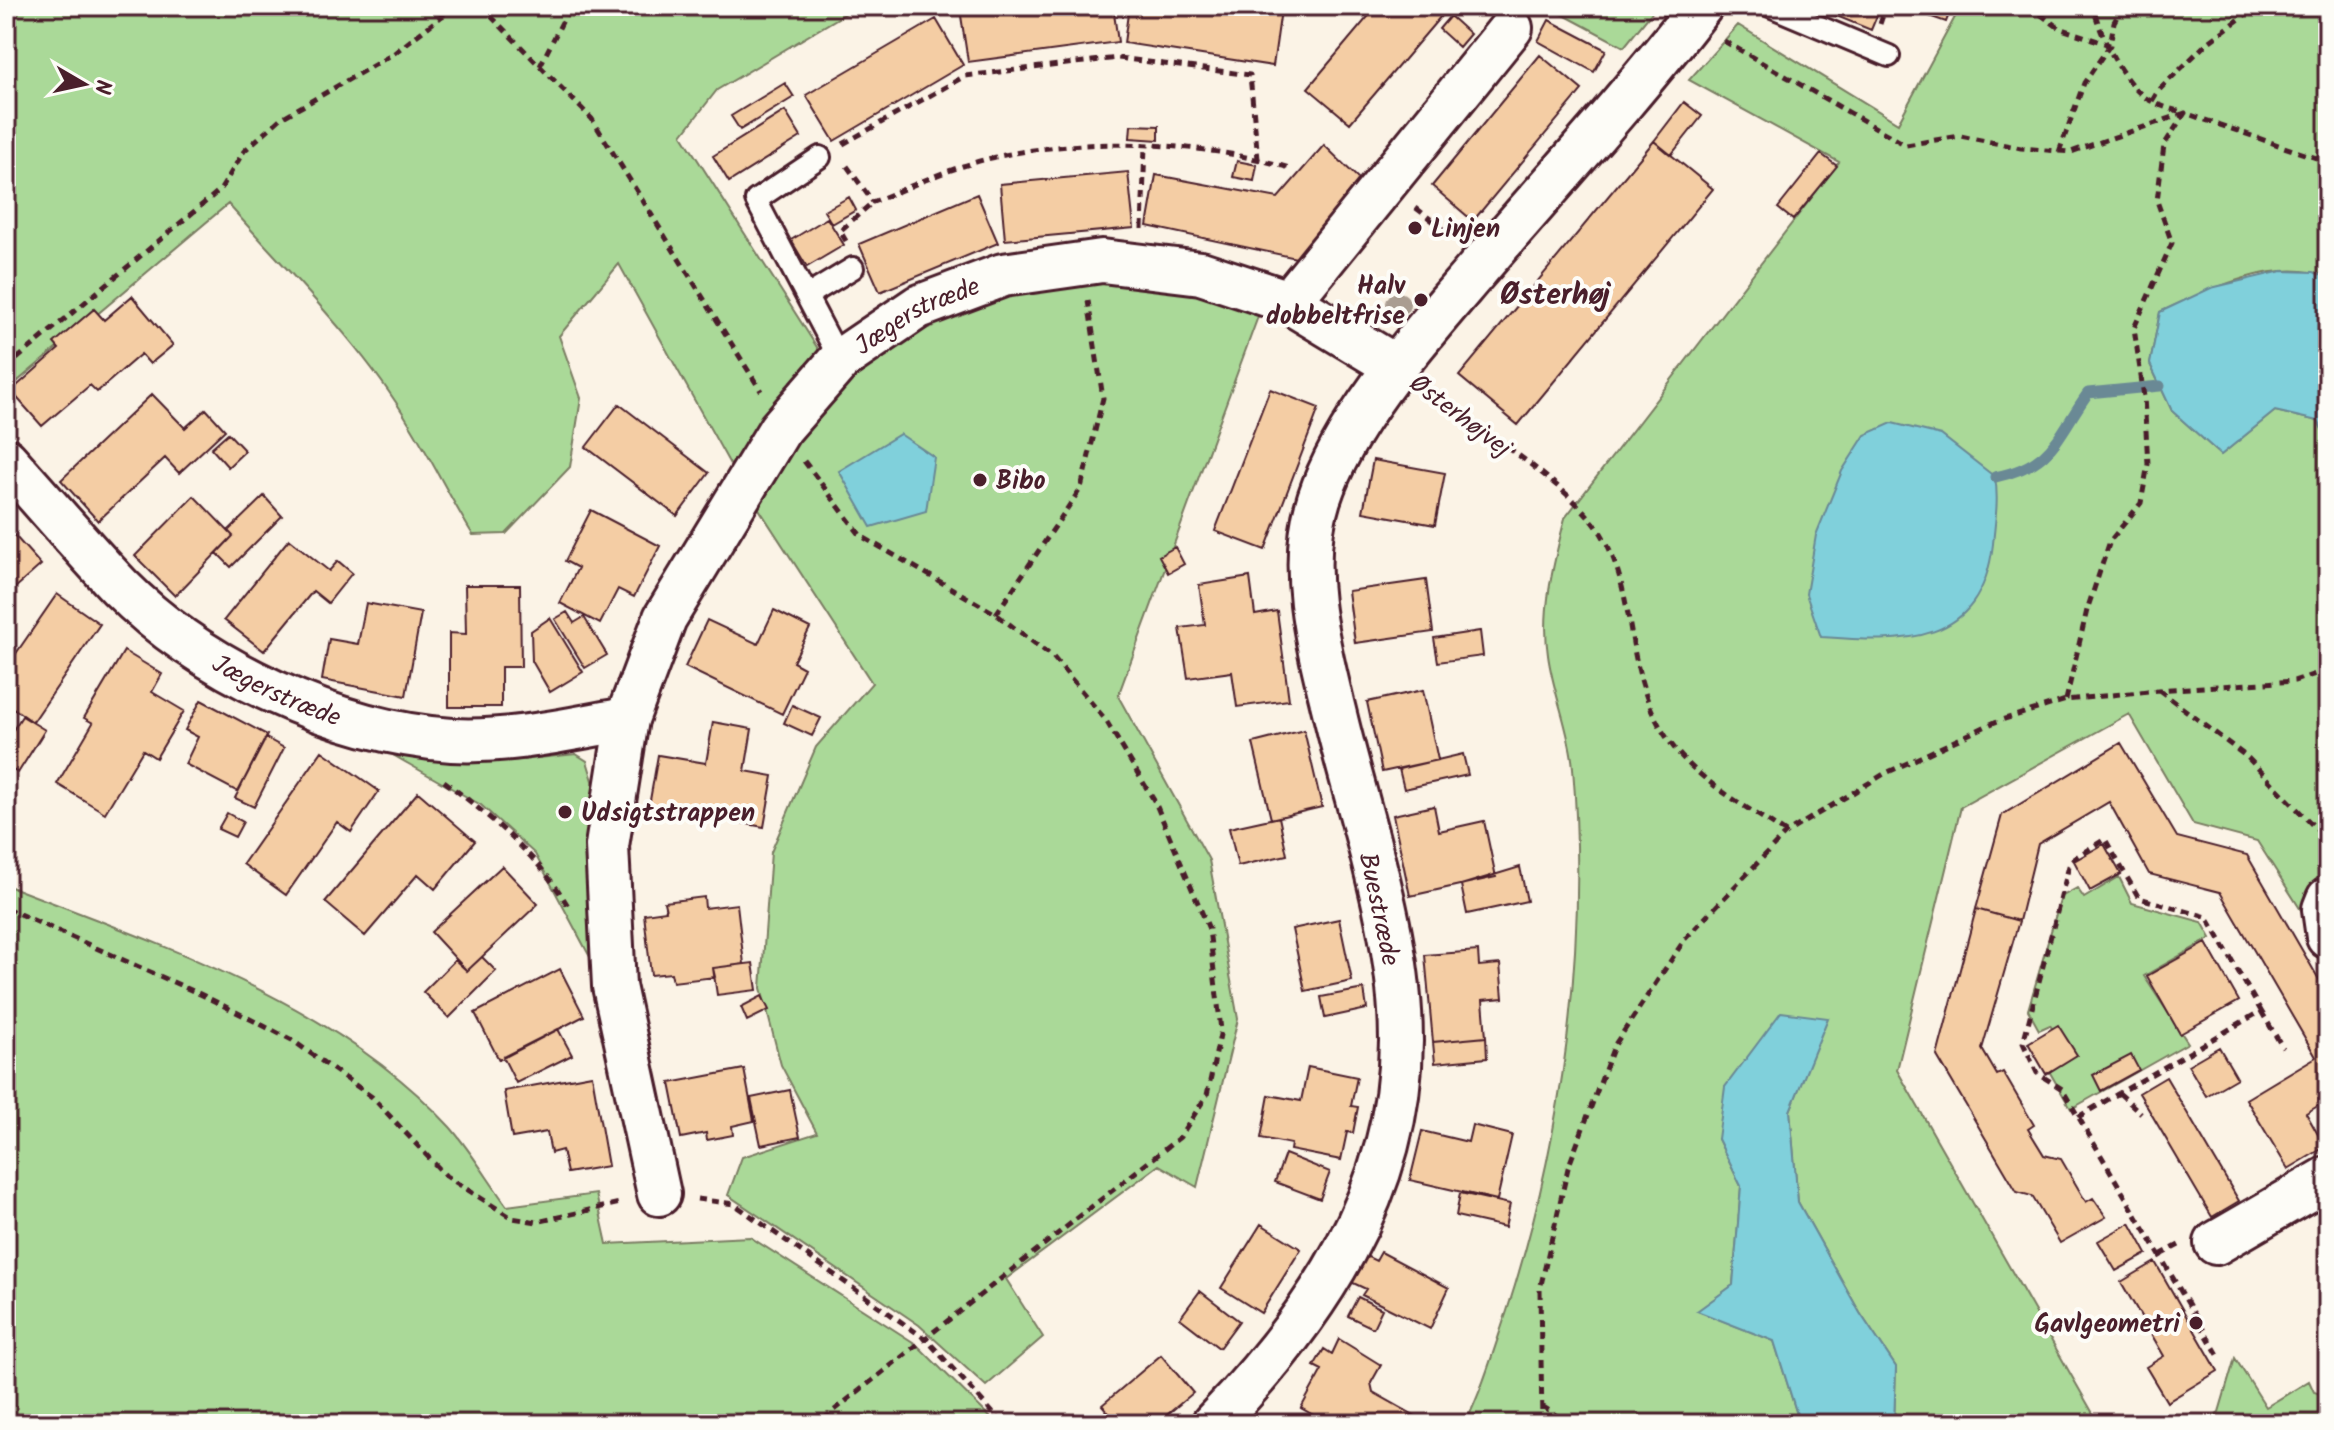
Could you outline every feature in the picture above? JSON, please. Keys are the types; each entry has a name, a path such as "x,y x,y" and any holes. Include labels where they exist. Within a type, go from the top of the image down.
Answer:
{"street":[{"name":"Østerhøjvej","path":"1395,366 1694,14"},
{"path":"1289,302 1511,28"},
{"name":"Jægerstræde","path":"659,1194 614,986 607,846 627,719 665,618 780,429 840,360 918,307 1003,275 1102,261 1201,273 1289,302 1395,366"},
{"name":"Buestræde","path":"1213,1424 1280,1351 1335,1271 1366,1210 1389,1143 1401,1042 1394,969 1314,623 1311,549 1319,499 1343,449 1395,366"},
{"name":"Jægerstræde","path":"6,460 122,589 210,660 293,700 373,726 451,740 520,738 627,719"},
{"path":"2328,899 2324,909 2328,937"},
{"path":"2216,1243 2328,1178"}],"lane":[{"path":"1770,6 1889,56"},
{"path":"827,153 756,200 840,360"},
{"path":"807,296 853,268"}],"path":[{"path":"6,368 221,189 244,151 280,119 393,54 455,6"},
{"path":"481,6 592,119 748,365 780,429 861,536 996,614 1053,657 1105,719 1155,802 1209,929 1221,1030 1207,1095 1180,1137 817,1424"},
{"path":"540,66 570,6"},
{"path":"2029,6 2059,28 2110,45"},
{"path":"2093,6 2124,75 2152,101 2328,162"},
{"path":"2059,152 2084,83 2110,45 2114,22 2123,6"},
{"path":"2152,101 2158,91 2206,44 2257,6"},
{"path":"1694,14 1906,145 1960,136 2071,152 2185,113"},
{"path":"1258,159 1250,75 1118,58 965,76 827,153 873,202 965,165 1036,151 1116,143 1258,159 1293,169"},
{"path":"2066,700 2087,610 2110,541 2141,503 2148,464 2144,397 2134,328 2172,243 2157,201 2164,145 2185,113"},
{"path":"1141,266 1145,146"},
{"path":"1385,183 1485,261"},
{"path":"996,614 1081,488 1103,398 1082,264"},
{"name":"Østerhøjvej","path":"1395,366 1562,490 1600,532 1622,584 1641,686 1662,735 1701,778 1786,833"},
{"path":"1542,1424 1540,1289 1568,1168 1614,1046 1685,939 1786,833 1884,774 1995,722 2066,700 2294,681 2328,670"},
{"path":"2158,690 2248,758 2328,841"},
{"path":"432,772 479,808 556,885 571,910"},
{"path":"2220,1358 2062,1089 2037,1073 2023,1043 2073,859 2105,839 2139,898 2207,917 2283,1048"},
{"path":"6,908 200,994 292,1040 372,1097 446,1176 512,1218 537,1222 659,1194 734,1204 927,1340 1003,1424"},
{"path":"2078,1117 2261,1011"},
{"path":"2119,1093 2141,1113"},
{"path":"1541,1405 1569,1424"}],"green space":[{"path":"6,6 858,6 717,90 682,135 820,352 732,468 619,264 559,336 581,398 570,467 506,534 473,535 409,423 369,365 228,204 6,391"},
{"path":"1547,6 1657,6 1624,47"},
{"path":"1961,6 2328,6 2328,278 2309,272 2266,273 2220,286 2160,312 2150,364 2172,411 2221,455 2275,411 2318,421 2328,441 2328,888 2313,929 2257,841 2193,824 2129,714 1961,807 1897,1070 2099,1424 1894,1424 1896,1367 1860,1313 1798,1202 1790,1111 1827,1018 1718,1139 1741,1186 1733,1285 1698,1311 1774,1341 1800,1424 1465,1424 1488,1368 1527,1245 1543,1179 1567,1043 1577,905 1577,836 1571,754 1550,669 1546,638 1550,586 1565,518 1839,162 1689,80 1738,25 1898,123"},
{"path":"1165,277 1263,303 1118,696 1209,860 1238,1019 1197,1187 1159,1165 1006,1279 1043,1337 986,1386 919,1325 728,1195 742,1157 817,1133 781,1065 761,988 771,852 816,747 872,683 750,495 820,399 923,325 1019,288"},
{"path":"391,754 510,761 576,754 587,761 594,784 586,860 590,957 535,854 481,805"},
{"path":"2119,877 2132,903 2202,922 2211,938 2144,976 2188,1043 2071,1109 2049,1071 2069,1057 2050,1025 2039,1030 2028,1010 2061,897 2077,888 2084,898"},
{"path":"6,885 124,930 243,982 300,1011 354,1045 405,1083 450,1127 507,1206 596,1194 607,1244 750,1237 916,1344 997,1424 6,1424"},
{"path":"2235,1358 2266,1407 2309,1381 2314,1392 2328,1396 2328,1424 2201,1424 2219,1412"}],"water":[{"path":"2282,271 2314,272 2328,278 2328,441 2318,421 2275,411 2221,455 2172,411 2150,364 2160,312 2211,288"},
{"path":"1892,423 1941,435 1995,477 1996,519 1986,578 1973,603 1955,620 1934,631 1881,639 1821,637 1806,594 1816,535 1842,471 1865,435"},
{"path":"900,434 934,457 926,511 871,527 839,471"},
{"path":"1781,1012 1828,1018 1790,1111 1798,1202 1860,1313 1896,1367 1894,1424 1800,1424 1774,1341 1697,1311 1733,1285 1741,1186 1718,1139 1725,1087"}],"building":[{"path":"986,6 1113,6 1118,42 968,62 960,9"},
{"path":"1129,6 1251,6 1281,10 1273,66 1124,43"},
{"path":"1377,6 1430,6 1441,16 1350,123 1308,88"},
{"path":"1812,6 1881,6 1871,30"},
{"path":"1913,6 1952,6 1946,22 1912,10"},
{"path":"1450,16 1470,34 1459,47 1439,29"},
{"path":"936,19 963,65 834,141 806,95"},
{"path":"1549,20 1606,50 1594,72 1538,41"},
{"path":"1540,55 1582,90 1473,221 1432,186"},
{"path":"785,83 794,97 740,130 731,116"},
{"path":"1684,102 1702,116 1671,155 1654,141"},
{"path":"785,111 801,137 729,182 713,156"},
{"path":"1131,125 1159,126 1159,140 1130,138"},
{"path":"1654,141 1713,189 1518,425 1459,376"},
{"path":"1324,145 1363,183 1301,259 1147,226 1156,175 1278,198"},
{"path":"1821,154 1837,166 1793,220 1778,208"},
{"path":"1237,161 1257,165 1254,181 1233,177"},
{"path":"1128,172 1134,228 1005,240 1000,184"},
{"path":"977,194 998,243 880,292 859,244"},
{"path":"849,197 856,210 832,224 824,211"},
{"path":"827,218 844,245 807,267 791,240"},
{"path":"132,296 173,345 150,364 141,354 97,392 90,385 42,426 11,391 59,349 54,343 94,309 104,320"},
{"path":"1270,389 1319,408 1265,550 1215,531"},
{"path":"152,394 185,428 206,409 225,430 179,473 165,458 98,521 61,480"},
{"path":"619,404 709,473 677,516 586,447"},
{"path":"228,433 245,451 228,467 211,448"},
{"path":"1373,460 1445,473 1435,525 1363,512"},
{"path":"194,496 233,536 175,596 135,556"},
{"path":"264,496 282,516 231,567 217,553 233,536 228,531"},
{"path":"591,510 660,546 634,597 618,589 600,624 560,603 578,568 565,561"},
{"path":"6,528 41,565 6,596"},
{"path":"289,539 329,571 338,561 352,573 328,603 313,591 264,651 224,620"},
{"path":"1175,547 1184,564 1168,573 1159,556"},
{"path":"1250,577 1255,615 1277,611 1289,700 1237,707 1232,672 1188,678 1180,628 1205,625 1199,585"},
{"path":"1426,580 1433,632 1355,643 1348,591"},
{"path":"465,585 520,585 521,667 501,667 501,707 449,707 449,633 466,634"},
{"path":"57,594 100,624 33,722 6,703 6,668"},
{"path":"366,603 421,613 406,696 322,680 329,639 358,644"},
{"path":"774,610 810,628 793,662 804,668 782,714 685,667 707,620 758,644"},
{"path":"567,612 574,623 584,617 607,655 585,668 555,619"},
{"path":"550,618 583,672 550,692 532,661 531,631"},
{"path":"1480,631 1483,656 1438,662 1434,638"},
{"path":"124,651 162,674 152,692 184,711 156,758 143,750 105,813 57,784 93,723 84,718"},
{"path":"1423,690 1438,760 1382,772 1367,702"},
{"path":"201,700 267,735 238,792 185,764 198,737 185,730"},
{"path":"792,705 821,718 812,736 784,723"},
{"path":"22,716 45,730 18,773 6,766 6,741"},
{"path":"713,722 752,729 745,771 773,776 764,827 649,806 658,755 706,763"},
{"path":"1304,730 1322,807 1271,819 1253,743"},
{"path":"266,738 284,748 254,807 235,798"},
{"path":"2121,743 2177,837 2247,855 2328,995 2328,1100 2306,1113 2325,1147 2288,1169 2246,1099 2316,1057 2220,892 2149,874 2109,802 2038,844 2019,921 1976,909 2002,815"},
{"path":"322,751 379,791 351,832 337,822 286,895 243,864"},
{"path":"1463,754 1468,775 1404,789 1399,769"},
{"path":"418,792 475,841 435,889 418,874 365,936 325,902"},
{"path":"1434,806 1439,831 1484,821 1496,877 1410,896 1393,815"},
{"path":"227,813 243,822 235,837 218,829"},
{"path":"1279,817 1287,855 1238,866 1229,828"},
{"path":"2104,844 2121,874 2090,891 2074,861"},
{"path":"502,866 538,904 467,971 431,932"},
{"path":"1520,867 1527,901 1467,914 1461,885"},
{"path":"704,897 705,908 737,904 744,964 713,968 715,977 673,982 671,973 651,975 644,914 666,911 664,902"},
{"path":"1976,909 2019,921 1982,1049 1997,1075 2003,1072 2034,1125 2028,1129 2044,1155 2061,1159 2086,1202 2093,1198 2106,1217 2060,1243 2032,1196 2017,1192 1937,1056"},
{"path":"1339,919 1352,981 1305,991 1292,929"},
{"path":"2206,943 2239,1001 2180,1034 2147,976"},
{"path":"1478,951 1479,966 1500,964 1503,998 1483,1000 1486,1037 1433,1042 1425,955"},
{"path":"482,957 496,971 449,1018 423,992 455,960 467,971"},
{"path":"753,963 757,990 717,995 713,968"},
{"path":"560,969 584,1016 499,1060 475,1013"},
{"path":"1364,989 1367,1009 1325,1018 1321,997"},
{"path":"762,996 769,1010 747,1021 741,1007"},
{"path":"2058,1025 2077,1055 2046,1074 2028,1043"},
{"path":"558,1029 572,1055 516,1083 503,1057"},
{"path":"1486,1037 1487,1058 1435,1063 1433,1042"},
{"path":"2219,1047 2237,1078 2206,1096 2188,1065"},
{"path":"2131,1055 2139,1070 2101,1091 2093,1075"},
{"path":"1308,1067 1357,1077 1351,1106 1358,1107 1353,1133 1347,1132 1341,1160 1290,1150 1291,1144 1261,1138 1269,1095 1301,1101"},
{"path":"744,1069 754,1121 732,1126 733,1135 707,1140 706,1133 681,1138 670,1083"},
{"path":"592,1075 608,1166 567,1173 562,1150 551,1153 547,1132 512,1138 504,1091"},
{"path":"2166,1077 2239,1201 2212,1217 2139,1093"},
{"path":"790,1090 800,1137 761,1145 751,1098"},
{"path":"1472,1125 1512,1135 1497,1200 1410,1180 1422,1131 1468,1142"},
{"path":"1285,1154 1330,1172 1320,1199 1275,1182"},
{"path":"1460,1193 1510,1204 1505,1227 1456,1216"},
{"path":"2130,1223 2147,1254 2116,1271 2098,1241"},
{"path":"1261,1224 1301,1249 1261,1313 1221,1288"},
{"path":"1381,1252 1449,1288 1430,1329 1362,1295 1366,1289 1351,1282 1364,1255 1376,1261"},
{"path":"2155,1262 2218,1371 2167,1402 2146,1367 2164,1356 2121,1282"},
{"path":"1200,1291 1239,1321 1219,1348 1180,1318"},
{"path":"1358,1297 1382,1309 1373,1328 1348,1316"},
{"path":"1339,1339 1381,1365 1371,1383 1373,1392 1419,1418 1416,1424 1329,1424 1301,1408 1322,1370 1314,1366 1324,1349 1332,1354"},
{"path":"1161,1355 1193,1393 1156,1424 1118,1424 1102,1405"}],"waterway":[{"path":"1995,477 2030,465 2052,447 2088,393 2160,386"}],"place":[{"name":"Linjen","path":"1415,228"},
{"name":"Halv dobbeltfrise","path":"1421,300"},
{"name":"Bibo","path":"980,480"},
{"name":"Udsigtstrappen","path":"565,812"},
{"name":"Gavlgeometri","path":"2196,1323"}],"district":[{"name":"Østerhøj","path":"1555,294"}]}
